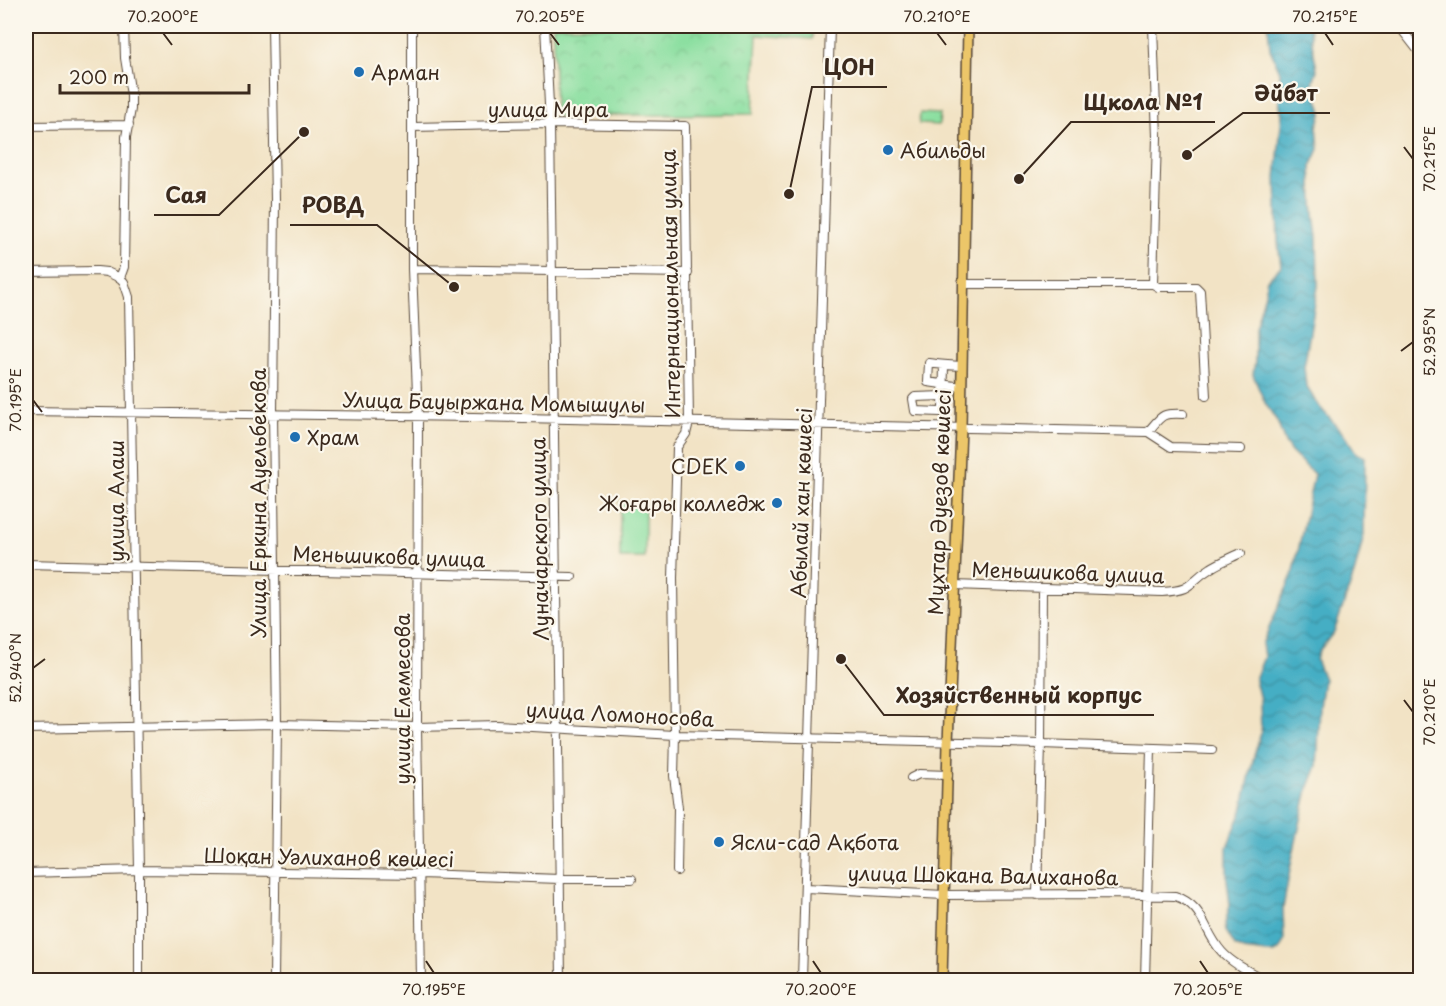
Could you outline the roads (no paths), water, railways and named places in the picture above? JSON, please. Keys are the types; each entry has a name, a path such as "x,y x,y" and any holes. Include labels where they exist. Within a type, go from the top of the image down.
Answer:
{"main road":[{"name":"Мұхтар Әуезов көшесі","path":"942,981 948,743 961,429 968,26"}],"street":[{"name":"улица Алаш","path":"124,26 124,58 131,94 126,137 124,267 120,278 129,297 139,981"},
{"name":"Улица Еркина Ауельбекова","path":"272,26 277,724 274,981"},
{"name":"улица Елемесова","path":"412,26 412,269 418,417 417,727 422,981"},
{"name":"Луначарского улица","path":"545,26 550,124 561,981"},
{"name":"Абылай хан көшесі","path":"802,981 811,737 830,26"},
{"path":"1153,26 1157,137 1153,284"},
{"path":"1399,26 1420,53"},
{"name":"улица Мира","path":"412,127 550,124 685,126"},
{"path":"118,125 126,137"},
{"path":"26,126 129,125"},
{"name":"Интернациональная улица","path":"677,871 678,808 674,776 673,578 677,447 686,434 689,422 685,126"},
{"path":"412,269 688,273"},
{"path":"26,272 97,271 107,272 120,278"},
{"path":"963,284 1153,284 1158,287 1196,287 1200,291 1206,396"},
{"path":"962,366 929,363 928,382 962,387"},
{"path":"943,396 944,365"},
{"name":"Улица Бауыржана Момышулы","path":"26,411 554,419 1148,432"},
{"path":"1183,414 1167,413 1161,416 1148,432 1171,447 1241,449"},
{"name":"Меньшикова улица","path":"954,585 1162,592 1182,590 1194,584 1214,566 1241,553"},
{"name":"Меньшикова улица","path":"26,564 572,577"},
{"path":"1037,895 1042,588"},
{"name":"улица Ломоносова","path":"26,729 277,724 417,727 497,725 675,735 1212,750"},
{"path":"1145,981 1151,748"},
{"path":"911,778 919,774 948,775"},
{"name":"Шоқан Уәлиханов көшесі","path":"26,873 139,870 632,879"},
{"name":"улица Шокана Валиханова","path":"806,888 944,895 1149,894 1175,896 1192,904 1200,913 1214,941 1230,959 1265,981"}],"water":[{"path":"1268,26 1309,26 1317,70 1313,82 1322,112 1317,126 1319,149 1311,167 1317,237 1318,286 1304,367 1306,386 1356,453 1365,457 1364,535 1355,571 1334,632 1319,651 1316,660 1324,679 1317,766 1308,789 1292,859 1283,908 1284,941 1275,953 1243,950 1235,946 1226,931 1225,923 1230,905 1227,847 1242,811 1261,733 1260,700 1255,679 1264,657 1262,644 1294,571 1314,474 1285,443 1277,421 1265,403 1253,375 1255,328 1266,290 1266,281 1281,266 1276,178 1282,114 1279,102 1280,72 1270,49"}],"place":[{"name":"Арман","path":"359,72"},
{"name":"Сая","path":"304,132"},
{"name":"Абильды","path":"888,150"},
{"name":"Әйбәт","path":"1187,155"},
{"name":"Щкола №1","path":"1019,179"},
{"name":"ЦОН","path":"789,194"},
{"name":"РОВД","path":"454,287"},
{"name":"Храм","path":"295,437"},
{"name":"CDEK","path":"740,466"},
{"name":"Жоғары колледж","path":"777,503"},
{"name":"Хозяйственный корпус","path":"841,659"},
{"name":"Ясли-сад Ақбота","path":"719,842"}]}
